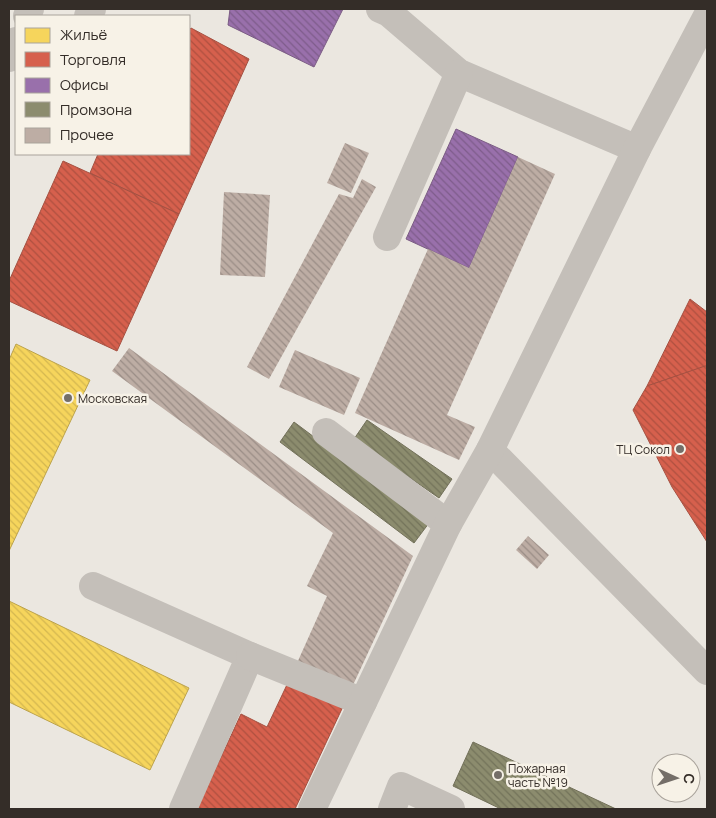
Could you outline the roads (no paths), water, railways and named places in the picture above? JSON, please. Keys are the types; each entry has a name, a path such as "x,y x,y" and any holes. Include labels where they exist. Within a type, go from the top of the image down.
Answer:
{"street":[{"path":"380,9 389,13 459,73 637,149"},
{"path":"312,809 448,524 490,450 637,149 707,16"},
{"path":"9,58 15,43"},
{"path":"387,237 459,73"},
{"path":"326,432 448,524"},
{"path":"490,450 707,671"},
{"path":"93,586 250,656 363,702"},
{"path":"183,809 250,656"},
{"path":"392,809 401,786 451,809"}],"place":[{"name":"Московская","path":"68,398"},
{"name":"ТЦ Сокол","path":"680,449"},
{"name":"Пожарная часть №19","path":"498,775"}]}
